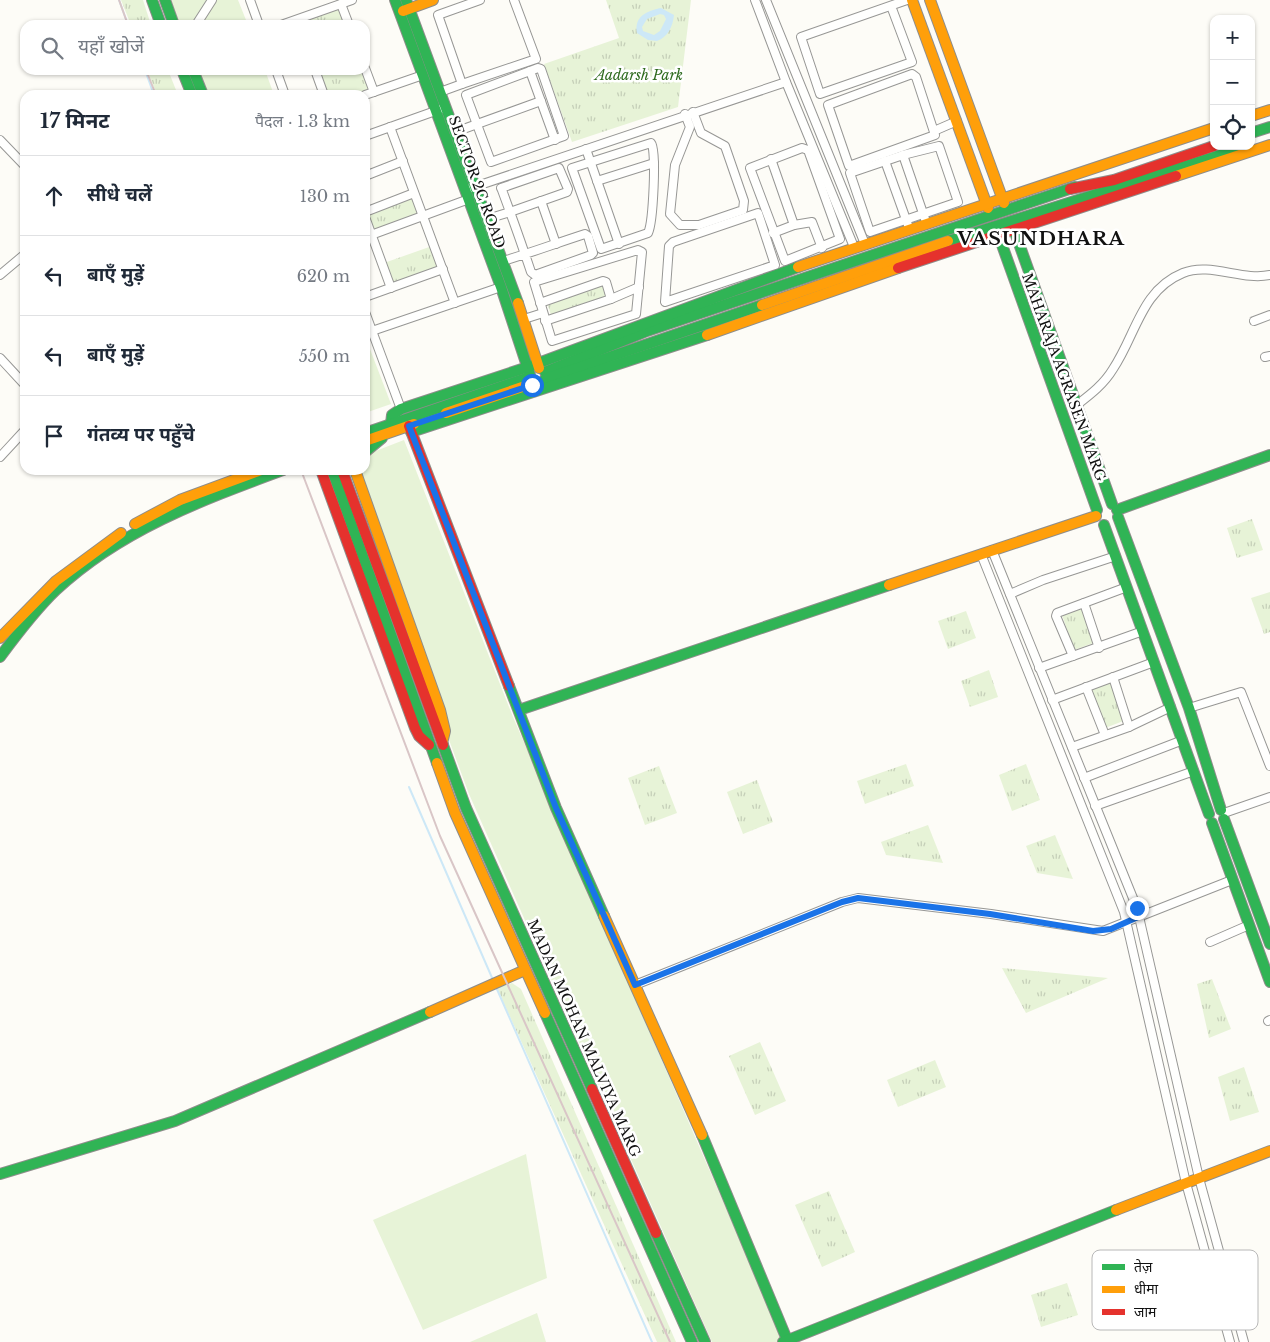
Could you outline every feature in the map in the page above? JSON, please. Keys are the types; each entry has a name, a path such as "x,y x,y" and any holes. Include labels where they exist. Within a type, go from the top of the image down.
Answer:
{"main road":[{"path":"152,0 159,20"},
{"path":"165,0 172,20"},
{"name":"SECTOR 2C ROAD","path":"395,0 405,7 440,92 441,109 524,356 535,374"},
{"path":"405,7 433,0"},
{"name":"MAHARAJA AGRASEN MARG","path":"912,0 995,225 1097,513"},
{"name":"MAHARAJA AGRASEN MARG","path":"930,0 1189,708 1223,814 1270,944"},
{"name":"SECTOR 2C ROAD","path":"405,7 422,75 455,132 469,192 487,220 524,319 535,374"},
{"path":"184,75 190,90"},
{"path":"195,75 201,90"},
{"path":"1255,115 1270,110"},
{"path":"1255,126 1270,121"},
{"path":"1255,133 1270,127"},
{"path":"410,429 535,374 721,288 789,265 865,244 908,224 1003,198 1210,129"},
{"path":"1255,144 1270,139"},
{"path":"1010,220 1070,189 1210,141"},
{"path":"370,432 388,427 535,374 647,331 1010,220 1270,146"},
{"path":"1070,189 1114,180 1210,147"},
{"path":"370,447 388,427 392,415 401,408 517,370 535,374 560,373 1010,220 1233,150"},
{"path":"370,425 410,429 576,378 995,225"},
{"path":"505,384 517,370 524,356"},
{"path":"560,373 576,378"},
{"path":"370,438 388,427"},
{"path":"410,429 556,808 737,1215 785,1341 1010,1253 1060,1231 1270,1151"},
{"path":"1270,455 1116,510 1101,504 1097,513 1100,522 1104,525 1116,556 1270,982"},
{"path":"0,638 51,583 86,555 180,500 248,475"},
{"path":"0,656 29,618 57,589 88,562 136,531 184,508 270,475"},
{"path":"323,475 415,728 419,736 430,746"},
{"name":"MADAN MOHAN MALVIYA MARG","path":"334,475 455,813 692,1342"},
{"name":"MADAN MOHAN MALVIYA MARG","path":"344,475 466,808 704,1342"},
{"path":"357,475 440,710 445,732 442,744"},
{"path":"1104,525 1114,523 1116,510"},
{"path":"518,710 1097,513"},
{"path":"1213,809 1223,814 1219,824 1210,818 1213,809"},
{"path":"0,1174 175,1121 525,970"}],"street":[{"path":"199,20 212,0"},
{"path":"250,0 257,20"},
{"path":"302,20 352,0"},
{"path":"462,84 438,14 480,0"},
{"path":"440,92 536,59 514,0"},
{"path":"755,0 786,82 854,247"},
{"path":"766,0 865,244"},
{"path":"891,6 900,36 912,59 911,63 822,94 818,92 801,37 907,0"},
{"path":"341,4 347,20"},
{"path":"541,68 564,136 491,162 466,95 530,71 541,68"},
{"path":"530,71 555,140"},
{"path":"912,74 916,77 934,130 934,135 849,166 827,107 830,103 912,74"},
{"path":"278,75 283,90"},
{"path":"316,75 322,90"},
{"path":"368,75 374,92"},
{"path":"370,93 422,75"},
{"path":"371,235 423,216 469,192 689,113 786,82"},
{"path":"455,132 542,101"},
{"path":"370,134 441,109"},
{"path":"689,113 701,132 725,146 744,201 743,210 699,225 680,225 670,214 675,165 690,127 689,113"},
{"path":"934,130 957,121"},
{"path":"390,127 455,303"},
{"path":"1,143 20,161"},
{"path":"651,143 654,148 654,163 648,233 601,249 572,168 651,143"},
{"path":"886,161 908,224 870,232 850,174 886,161 903,155 939,146 958,202 925,219 903,155"},
{"path":"802,148 808,150 840,238 838,242 789,265 783,260 773,233 750,168 802,148"},
{"path":"586,149 619,244"},
{"path":"771,159 794,225"},
{"path":"370,174 402,161"},
{"path":"597,181 654,163"},
{"path":"487,220 510,212 541,201 568,191 560,169 502,188 510,212 525,254 531,272 535,275 592,254 586,235 556,244 525,254 502,261"},
{"path":"370,210 414,193"},
{"path":"541,201 556,244"},
{"path":"758,213 775,265 721,288 665,302 669,246 673,242 758,213"},
{"path":"773,233 794,225 812,222 822,248"},
{"path":"370,232 391,288"},
{"path":"640,250 642,252 637,312 635,315 554,342 540,303 534,282 640,250"},
{"path":"0,275 20,258"},
{"path":"370,295 443,269"},
{"path":"1078,404 1094,392 1113,370 1150,296 1164,284 1184,273 1198,270 1270,275"},
{"path":"540,303 603,281 606,282 611,299"},
{"path":"372,332 501,287"},
{"path":"524,319 544,316 611,299 639,287"},
{"path":"1254,320 1270,315"},
{"path":"370,326 401,408"},
{"path":"0,358 20,380"},
{"path":"0,457 20,435"},
{"path":"992,550 1138,917 1199,1178 1219,1250"},
{"path":"981,554 1120,903 1186,1183 1205,1250"},
{"path":"1010,594 1043,580 1116,556"},
{"path":"1073,656 1056,614 1127,587"},
{"path":"1084,603 1099,648"},
{"path":"1040,668 1143,631"},
{"path":"1052,700 1154,662"},
{"path":"1112,677 1129,727"},
{"path":"1086,687 1105,735"},
{"path":"1189,708 1241,692 1270,766"},
{"path":"1072,748 1129,727 1171,707"},
{"path":"1084,778 1183,740"},
{"path":"1095,806 1194,771"},
{"path":"1223,814 1270,797"},
{"path":"635,985 842,902 858,898 990,914 1093,931 1111,929 1232,880"},
{"path":"1210,942 1249,925"},
{"path":"1158,1058 1171,1055"}],"green space":[{"path":"121,0 143,0 149,20 129,20"},
{"path":"171,0 238,0 246,20 178,20"},
{"name":"Aadarsh Park","path":"606,0 691,0 678,107 572,142 544,64 619,38"},
{"path":"340,7 344,20 305,20"},
{"path":"149,75 170,75 176,90 155,90"},
{"path":"201,75 267,75 272,90 207,90"},
{"path":"319,75 364,75 370,90 324,90"},
{"path":"413,196 420,215 373,232 370,224 370,212"},
{"path":"432,246 439,268 392,285 384,263"},
{"path":"602,284 607,297 551,315 547,303"},
{"path":"370,349 391,404 370,411"},
{"path":"404,440 513,717 784,1342 712,1342 469,794 358,494 358,475 370,475 370,454"},
{"path":"1252,519 1263,550 1237,558 1227,528"},
{"path":"1270,592 1270,632 1264,634 1251,598"},
{"path":"1084,608 1096,642 1074,650 1062,615"},
{"path":"966,611 976,638 948,649 938,621"},
{"path":"989,670 998,697 970,707 961,681"},
{"path":"1110,678 1126,720 1105,728 1090,686"},
{"path":"906,764 914,786 865,804 857,781"},
{"path":"1026,764 1040,800 1012,811 999,775"},
{"path":"659,766 677,813 645,825 628,778"},
{"path":"757,780 773,822 743,834 727,792"},
{"path":"928,825 943,863 886,855 881,842"},
{"path":"1055,835 1073,879 1037,873 1026,846"},
{"path":"1002,968 1108,978 1026,1013"},
{"path":"1212,979 1231,1029 1209,1038 1197,984"},
{"path":"512,983 521,989 676,1342 657,1342 497,988"},
{"path":"760,1042 786,1101 755,1115 729,1056"},
{"path":"935,1060 946,1087 898,1107 887,1080"},
{"path":"1244,1067 1259,1112 1230,1121 1218,1077"},
{"path":"526,1154 547,1278 423,1330 373,1220"},
{"path":"829,1191 855,1252 822,1267 795,1205"},
{"path":"1067,1283 1078,1315 1041,1327 1031,1295"},
{"path":"537,1313 546,1342 470,1342"}],"water":[{"path":"661,8 674,15 672,23 664,37 657,41 648,40 637,33 638,22 643,15","holes":["660,14 664,15 666,19 660,31 654,35 643,31 642,27 647,19"]}],"waterway":[{"path":"119,0 126,20"},
{"path":"147,75 152,90"},
{"path":"409,787 493,980"},
{"path":"496,987 652,1342"}],"railway":[{"path":"119,0 126,20"},
{"path":"148,75 154,90"},
{"path":"303,475 440,836 670,1342"}],"traffic: fast":[{"path":"152,0 159,20"},
{"path":"165,0 172,20"},
{"path":"395,0 501,287 530,375"},
{"path":"406,0 518,303"},
{"path":"184,75 190,90"},
{"path":"195,75 201,90"},
{"path":"1255,132 1270,127"},
{"path":"948,241 1236,150"},
{"path":"545,372 647,331 1075,187"},
{"path":"1012,224 1112,504"},
{"path":"997,231 1097,510"},
{"path":"391,424 392,415 401,409 528,367 798,267"},
{"path":"545,379 762,305"},
{"path":"411,432 707,335"},
{"path":"370,431 529,377"},
{"path":"370,448 382,438"},
{"path":"1117,510 1270,455"},
{"path":"0,657 26,622 48,598 81,569 107,550 192,505 270,475"},
{"path":"334,475 437,763"},
{"path":"1118,517 1189,708 1221,810"},
{"path":"1104,525 1209,814"},
{"path":"519,710 889,585"},
{"path":"509,686 556,808 604,916"},
{"path":"443,745 466,808 592,1089"},
{"path":"1224,819 1270,944"},
{"path":"1212,823 1270,982"},
{"path":"0,1174 175,1121 430,1012"},
{"path":"545,1013 692,1342"},
{"path":"702,1135 788,1342"},
{"path":"783,1342 1116,1210"},
{"path":"656,1233 705,1342"}],"traffic: slow":[{"path":"403,11 433,0"},
{"path":"912,0 988,208"},
{"path":"930,0 1004,203"},
{"path":"1255,115 1270,110"},
{"path":"798,267 1210,129"},
{"path":"1176,176 1270,145"},
{"path":"762,305 948,241"},
{"path":"707,335 898,268"},
{"path":"518,303 539,368"},
{"path":"446,413 531,384"},
{"path":"370,439 414,424"},
{"path":"135,524 180,500 248,475"},
{"path":"357,475 440,710 445,731 442,743"},
{"path":"889,585 1096,516"},
{"path":"0,638 56,581 121,533"},
{"path":"437,763 455,813 545,1013"},
{"path":"604,916 702,1135"},
{"path":"430,1012 525,970"},
{"path":"1116,1210 1270,1151"}],"traffic: jam":[{"path":"1070,189 1114,180 1210,147"},
{"path":"898,268 1176,176"},
{"path":"409,426 509,686"},
{"path":"323,475 415,728 419,736 429,745"},
{"path":"344,475 443,745"},
{"path":"592,1089 656,1233"}],"district":[{"name":"VASUNDHARA","path":"1041,238"}],"route":[{"path":"532,385 409,426 556,808 635,985 842,902 858,898 990,914 1093,931 1111,929 1138,917 1137,908"}]}
